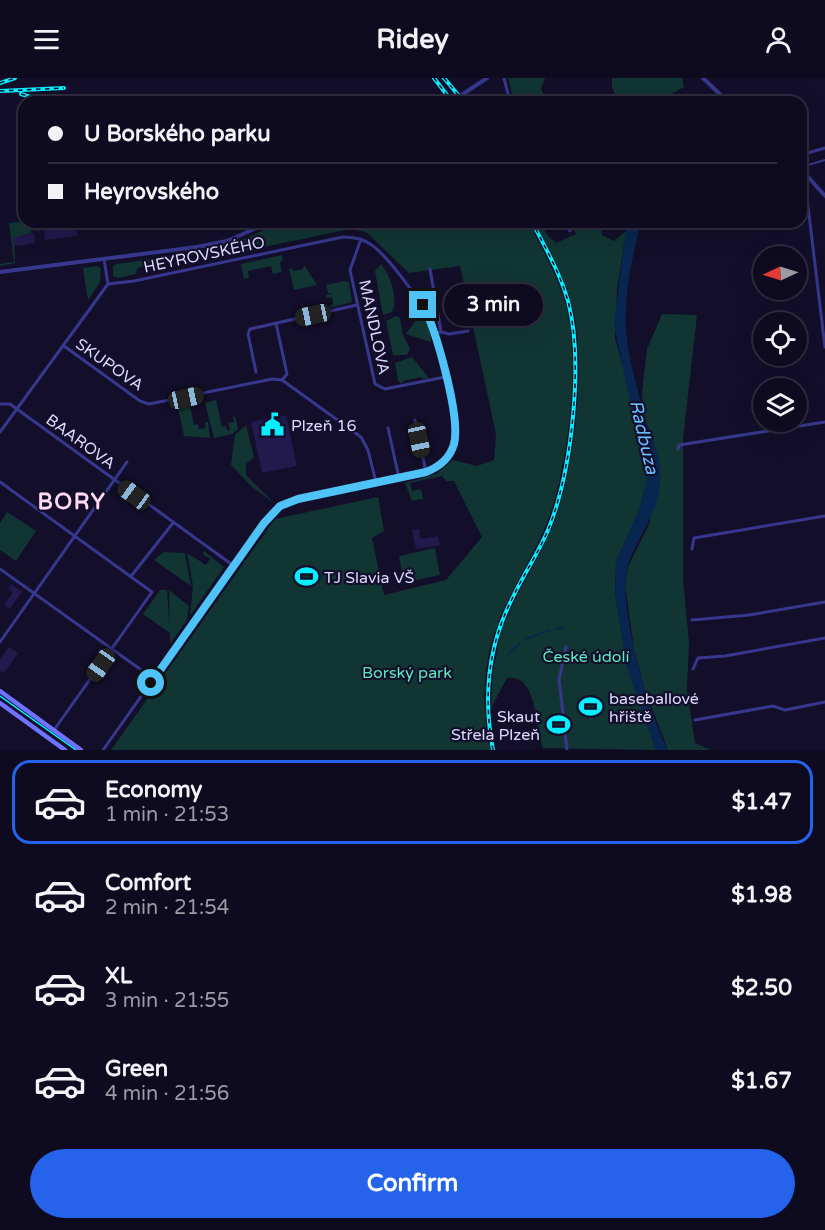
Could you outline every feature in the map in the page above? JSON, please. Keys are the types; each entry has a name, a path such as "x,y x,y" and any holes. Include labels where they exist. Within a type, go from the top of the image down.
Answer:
{"main road":[{"path":"0,691 81,750"},
{"path":"0,703 65,750"}],"street":[{"path":"460,96 487,78"},
{"path":"504,78 508,96"},
{"path":"703,78 722,96"},
{"path":"807,153 825,148"},
{"path":"807,167 825,160"},
{"path":"807,175 825,196"},
{"path":"807,208 825,347"},
{"path":"0,272 213,244 260,228"},
{"name":"HEYROVSKÉHO","path":"108,285 343,237 361,239"},
{"path":"103,750 264,523 280,506 298,499 426,472 441,464 451,451 455,437 455,422 436,333 423,305 376,248 361,239"},
{"name":"MANDLOVA","path":"361,239 350,270 373,380 377,387 385,389 445,377"},
{"path":"0,432 108,285 104,259"},
{"path":"430,269 441,332"},
{"path":"256,372 248,334 252,328 357,305"},
{"path":"276,323 286,374 282,380 361,437 369,450 376,482"},
{"path":"436,333 449,334 468,331"},
{"name":"SKUPOVA","path":"64,346 140,401 148,404 272,379 282,380"},
{"name":"BAAROVA","path":"0,404 10,404 234,566"},
{"path":"415,420 426,472"},
{"path":"678,449 679,445 825,422"},
{"path":"388,428 399,478"},
{"path":"0,642 127,462"},
{"path":"0,482 152,591 54,730"},
{"path":"692,549 694,538 825,516"},
{"path":"132,575 173,523"},
{"path":"0,569 154,679"},
{"path":"692,620 749,615 825,602"},
{"path":"693,669 698,658 725,656 825,638"},
{"path":"566,647 559,679 567,750"},
{"path":"695,720 773,706 784,710 825,702"}],"green space":[{"path":"508,78 545,78 541,89 545,96 512,96"},
{"path":"612,78 682,78 684,87 668,96 616,96"},
{"path":"18,222 18,228 41,228 41,231 31,230 31,233 14,238 15,263 0,266 0,264 14,262 9,223"},
{"name":"Borský park","path":"269,228 531,228 564,298 571,333 572,388 566,447 554,501 542,535 500,617 498,622 504,625 554,522 568,473 576,414 578,355 572,305 551,252 538,228 543,228 556,243 576,234 573,228 601,228 602,235 614,241 626,231 617,290 615,338 627,382 635,426 645,457 647,481 639,510 616,562 615,592 627,667 656,750 543,748 534,705 525,684 517,679 507,678 491,708 493,671 501,633 495,631 488,660 485,690 490,750 111,750 275,519 378,497 384,531 372,538 384,595 446,580 482,537 454,481 446,481 442,476 410,483 412,491 421,489 423,499 412,501 405,483 436,474 453,460 477,466 494,460 496,434 460,266 409,273 366,232 350,229 235,253 232,244"},
{"path":"229,245 232,254 210,259 209,255 204,253 140,267 136,274 119,278 113,276 113,266 116,264 198,253"},
{"path":"282,255 283,259 280,263 282,272 273,274 271,266 248,271 249,278 244,279 241,264"},
{"path":"381,264 388,274 394,294 392,312 383,315 375,271"},
{"path":"304,265 317,285 294,290 289,269 292,268 293,271 303,269"},
{"path":"98,266 101,269 100,282 88,300 83,268"},
{"path":"349,282 352,302 329,308 333,304 332,297 327,298 326,295 334,293 328,293 326,285"},
{"path":"422,312 430,329 431,342 406,334"},
{"path":"662,314 697,315 683,439 683,580 689,642 687,689 695,743 711,750 668,750 644,687 634,649 625,585 628,567 650,522 654,442 644,416 642,393 647,349"},
{"path":"396,316 400,318 403,335 410,349 407,355 393,355 386,321"},
{"path":"412,357 429,378 421,377 403,381 402,384 398,381 395,363"},
{"path":"216,400 222,427 226,426 227,431 230,430 228,423 234,422 233,417 235,416 238,429 232,434 214,438 205,403"},
{"path":"190,406 194,425 198,424 199,429 206,428 205,422 208,422 210,438 184,436 178,408"},
{"path":"246,425 254,457 246,464 246,475 274,503 251,486 231,465 235,435"},
{"path":"7,512 36,531 16,561 0,550 0,523"},
{"path":"435,548 440,575 404,583 399,556"},
{"path":"204,551 224,567 190,616 193,586 187,553 206,565 210,559 203,554"},
{"path":"164,552 185,553 191,586 154,560"},
{"path":"160,590 167,590 170,633 143,614"},
{"path":"169,590 189,606 187,620 170,644"}],"water":[{"name":"Radbuza","path":"626,228 640,228 627,290 627,340 646,421 659,460 660,482 655,507 633,552 625,583 630,631 636,658 652,711 668,750 656,750 627,667 615,592 616,562 639,510 647,481 645,457 635,426 614,324"}],"building":[{"path":"43,228 76,228 77,236 45,240"},
{"path":"34,233 35,243 14,246 13,238"},
{"path":"286,415 297,466 262,473 251,422"},
{"path":"419,529 421,539 438,536 440,545 416,549 412,530"},
{"path":"11,584 22,592 10,609 4,605 13,592 8,589"},
{"path":"9,647 18,653 4,673 0,671 0,659"}],"waterway":[{"path":"555,629 563,628"},
{"path":"526,639 550,630"},
{"path":"507,655 520,643"}],"tram line":[{"path":"0,696 76,750"}],"railway":[{"path":"0,83 15,78"},
{"path":"434,78 447,95"},
{"path":"444,78 459,96"},
{"path":"0,91 64,88"},
{"path":"21,94 28,96"},
{"path":"493,750 488,692 497,635 516,590 548,530 564,478 573,416 575,354 568,301 557,270 535,228"}],"place":[{"name":"Plzeň 16","path":"273,425"},
{"name":"TJ Slavia VŠ","path":"306,577"},
{"name":"baseballové hřiště","path":"591,707"},
{"name":"Skaut Střela Plzeň","path":"558,725"}],"district":[{"name":"BORY","path":"72,501"}],"route":[{"path":"151,683 264,523 280,506 298,499 426,472 437,467 447,457 454,445 455,422 436,333 423,305"}],"park label":[{"name":"České údolí","path":"586,656"}]}
